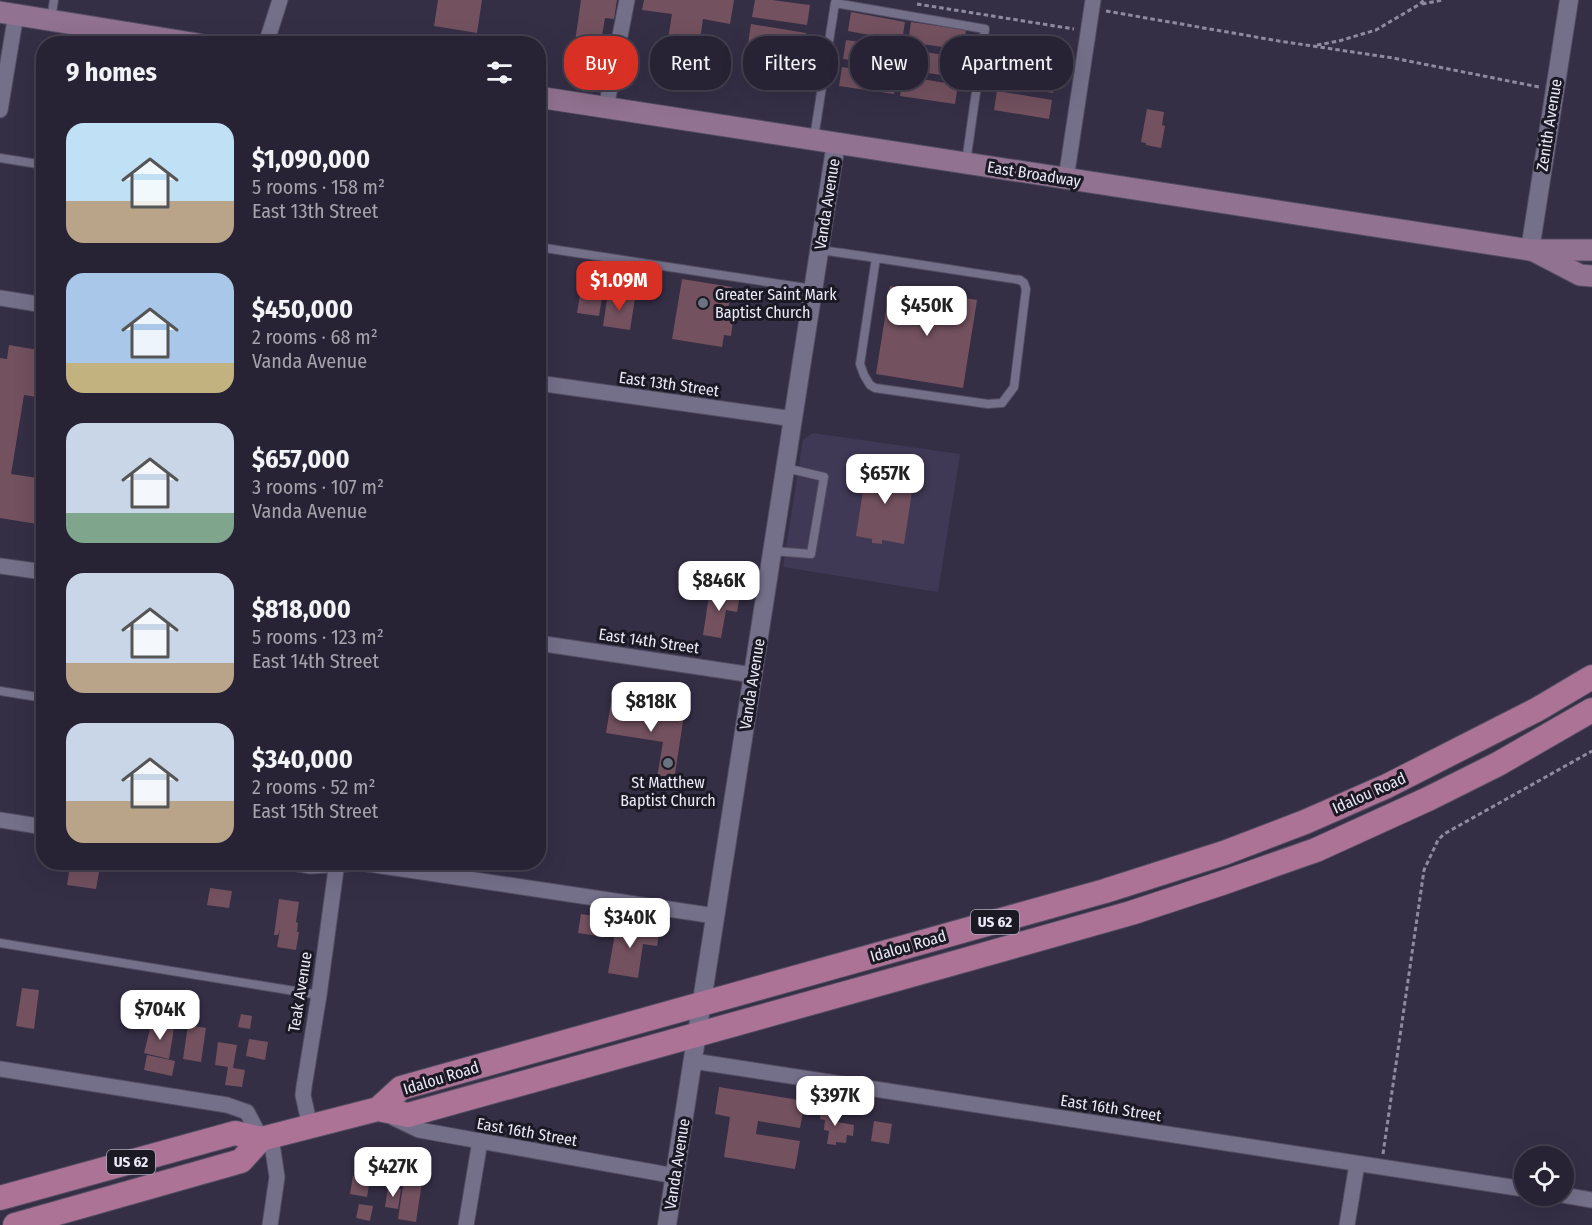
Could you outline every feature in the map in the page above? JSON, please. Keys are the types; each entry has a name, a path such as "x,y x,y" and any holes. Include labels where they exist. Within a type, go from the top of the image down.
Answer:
{"main road":[{"path":"8,13 52,10 164,36"},
{"name":"East Broadway","path":"546,98 1530,249 1592,250"},
{"name":"East Broadway","path":"1530,249 1580,275 1592,276"},
{"name":"Idalou Road","path":"378,1109 401,1088 1105,891 1224,853 1305,822 1387,786 1538,709 1592,676"},
{"name":"Idalou Road","path":"0,1198 235,1133 266,1138 378,1109 408,1115 1131,913 1316,850 1478,774 1592,710"},
{"name":"US 62","path":"15,1225 241,1161 266,1138"}],"street":[{"path":"269,36 280,0"},
{"path":"606,108 627,0"},
{"name":"Zenith Avenue","path":"1530,249 1569,0"},
{"path":"1066,179 1093,4"},
{"path":"0,110 8,13"},
{"name":"Vanda Avenue","path":"667,1225 836,143"},
{"path":"0,298 36,304"},
{"name":"East 13th Street","path":"546,384 794,419"},
{"path":"0,566 36,571"},
{"name":"East 14th Street","path":"546,644 753,675"},
{"path":"0,820 36,826"},
{"name":"Teak Avenue","path":"310,1127 303,1095 336,870"},
{"path":"409,870 715,916"},
{"name":"East 16th Street","path":"693,1061 1514,1187"},
{"path":"0,1068 226,1105 246,1112 266,1138 278,1177 270,1225"},
{"name":"East 16th Street","path":"378,1109 419,1131 675,1176"},
{"path":"466,1225 480,1141"},
{"path":"1347,1225 1358,1164"},
{"path":"1574,1197 1592,1200"}],"lane":[{"path":"814,139 835,3 985,29 966,162"},
{"path":"0,158 36,164"},
{"path":"546,248 814,289"},
{"path":"820,250 876,258 1020,280 1024,283 1026,289 1014,387 1002,403 977,402 875,388 870,385 860,364 876,258"},
{"path":"773,551 811,554 824,477 786,468"},
{"path":"0,691 36,697"},
{"path":"0,943 319,995"}],"path":[{"path":"1312,46 1339,42 1376,30 1424,0"},
{"path":"1420,4 1443,0"},
{"path":"915,4 1089,32"},
{"path":"1093,4 1312,46 1393,58 1555,90"},
{"path":"1381,1167 1424,870 1438,840 1444,834 1592,751"}],"shaded area":[{"path":"813,433 960,454 938,592 783,567 803,440"}],"building":[{"path":"438,0 482,0 477,33 434,26"},
{"path":"581,0 617,0 614,19 605,18 602,36 576,36"},
{"path":"644,0 734,0 730,24 703,19 701,36 669,36 672,14 642,10"},
{"path":"755,0 810,5 807,25 752,17"},
{"path":"851,12 905,22 903,36 875,36 848,31"},
{"path":"911,22 966,30 965,36 940,36 940,47 928,45 928,36 909,36"},
{"path":"751,24 806,33 805,36 749,36"},
{"path":"846,40 850,41 850,60 843,59"},
{"path":"928,52 940,54 940,75 928,73"},
{"path":"842,67 850,68 850,88 839,86"},
{"path":"928,80 940,82 940,90 957,90 955,104 900,96 901,90 928,90"},
{"path":"866,90 895,90 894,94"},
{"path":"1035,90 1054,90 1053,93"},
{"path":"997,91 1052,100 1049,119 994,110"},
{"path":"1147,109 1164,112 1162,125 1165,126 1161,148 1141,142"},
{"path":"584,270 606,273 599,316 577,313"},
{"name":"Greater Saint Mark Baptist Church","path":"682,279 732,287 726,320 733,321 731,336 724,335 722,347 672,339"},
{"path":"632,282 639,283 636,296 629,294"},
{"path":"890,286 977,300 963,388 876,374"},
{"path":"608,293 635,298 630,330 603,326"},
{"path":"9,345 36,350 36,397 24,395 11,474 36,478 36,524 0,518 0,358 7,359"},
{"path":"867,465 915,472 904,544 882,540 882,544 872,543 872,539 856,536"},
{"path":"710,590 740,595 737,612 726,610 721,638 703,635"},
{"name":"St Matthew Baptist Church","path":"611,703 670,712 670,707 681,708 680,714 684,715 673,787 656,784 663,742 606,733"},
{"path":"69,870 99,872 96,889 67,885"},
{"path":"210,888 232,891 229,908 207,905"},
{"path":"279,899 299,902 296,922 298,923 297,932 299,932 296,950 277,947 280,929 278,935 274,935"},
{"path":"581,914 601,917 598,936 578,933"},
{"path":"617,922 644,927 644,931 659,933 657,946 643,944 638,978 608,973"},
{"path":"22,988 39,990 34,1029 16,1026"},
{"path":"241,1014 252,1016 250,1029 238,1027"},
{"path":"154,1023 174,1028 169,1059 144,1053 150,1029"},
{"path":"188,1025 206,1028 201,1062 183,1059"},
{"path":"249,1039 268,1042 265,1060 246,1056"},
{"path":"218,1042 237,1045 233,1068 245,1070 242,1087 225,1085 228,1067 215,1065"},
{"path":"147,1055 175,1061 172,1076 144,1070"},
{"path":"719,1087 805,1101 800,1128 758,1121 756,1134 800,1141 795,1169 724,1157 730,1117 715,1114"},
{"path":"822,1105 834,1107 832,1121 854,1125 853,1136 847,1135 846,1143 827,1144 829,1131 824,1130 825,1120 820,1119"},
{"path":"874,1121 892,1124 889,1144 871,1141"},
{"path":"353,1176 370,1179 367,1197 350,1194"},
{"path":"404,1179 422,1182 416,1222 398,1219"},
{"path":"388,1187 401,1189 398,1209 385,1207"},
{"path":"359,1204 373,1206 370,1221 356,1218"}],"place":[{"name":"Greater Saint Mark Baptist Church","path":"703,303"},
{"name":"St Matthew Baptist Church","path":"668,763"}]}
